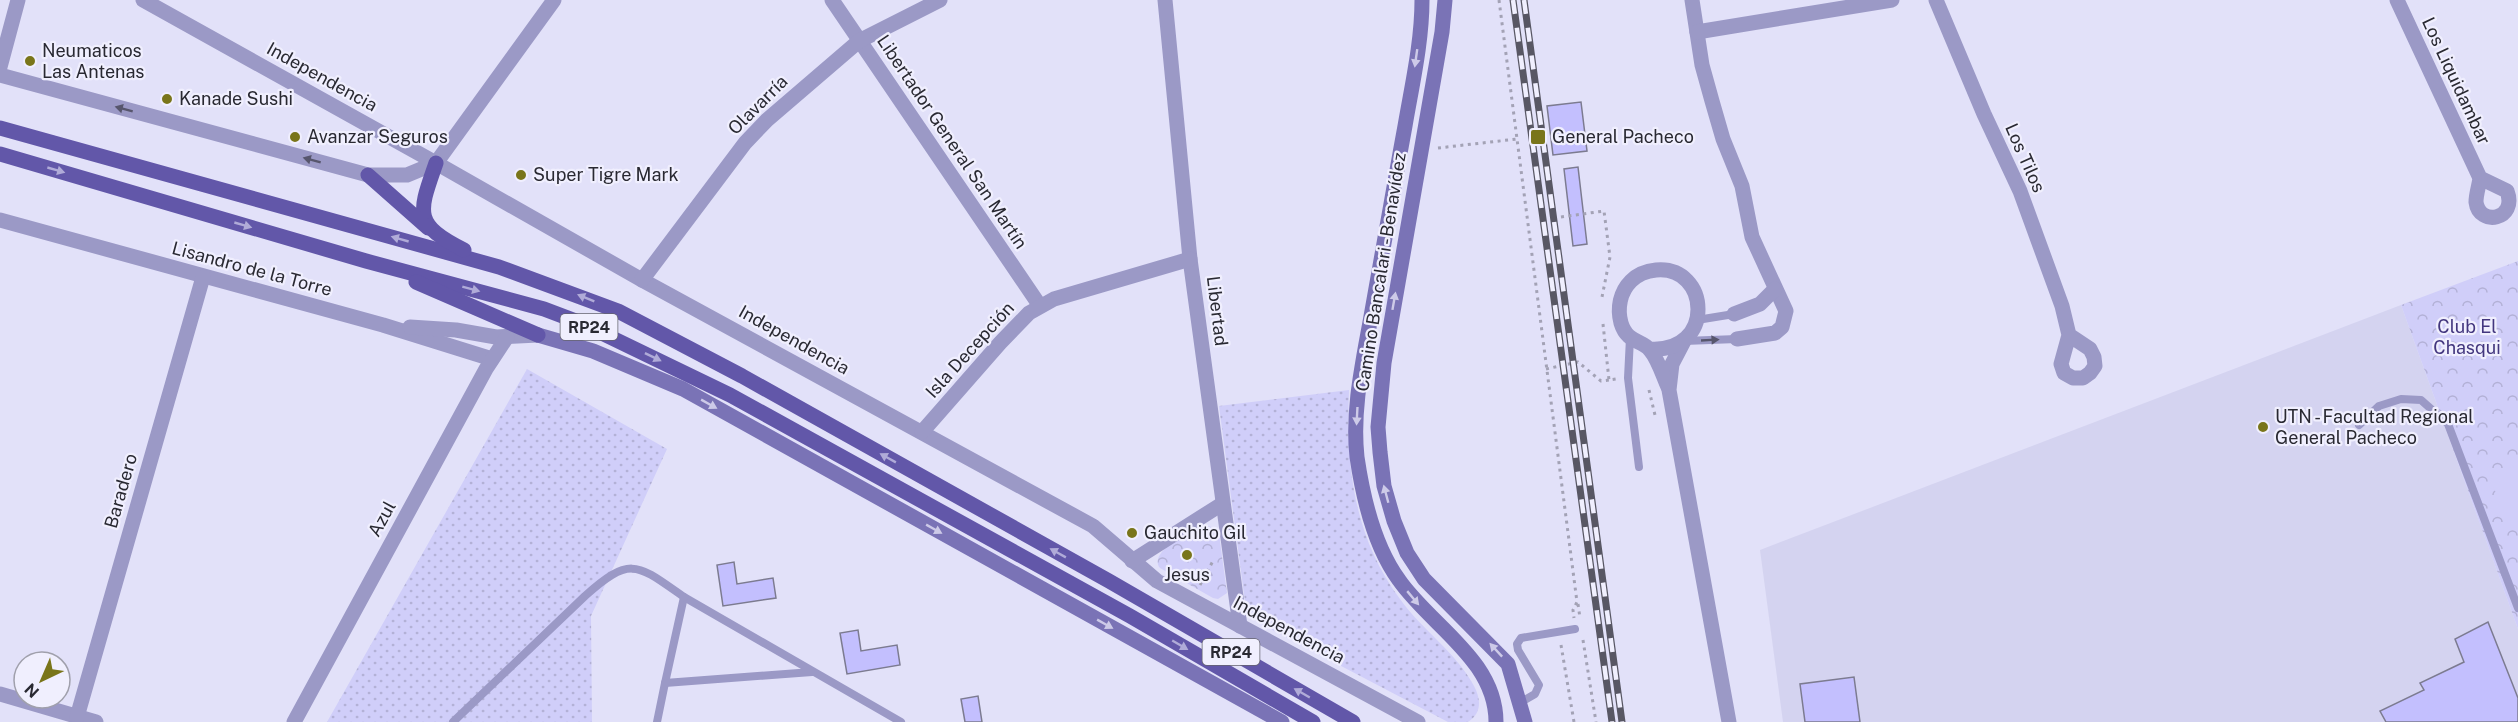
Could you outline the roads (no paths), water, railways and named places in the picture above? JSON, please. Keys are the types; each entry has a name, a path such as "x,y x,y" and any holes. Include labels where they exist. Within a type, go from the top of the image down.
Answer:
{"main road":[{"name":"Camino Bancalari - Benavídez","path":"1422,0 1413,79 1360,375 1357,455 1365,498 1384,554 1397,578 1415,602 1457,642 1479,669 1493,696 1496,722"},
{"name":"Camino Bancalari - Benavídez","path":"1445,0 1442,32 1380,393 1378,427 1384,486 1394,521 1407,553 1424,579 1508,664 1525,722"},
{"name":"RP24","path":"0,128 499,267 586,298 662,333 1109,581 1353,722"},
{"name":"RP24","path":"0,154 366,261 544,309 632,346 730,395 1130,616 1313,722"},
{"path":"430,230 423,210 436,163"},
{"path":"368,175 430,230 499,267"},
{"path":"366,261 538,335 593,351 683,389 1282,722"}],"street":[{"path":"0,67 18,0"},
{"name":"Independencia","path":"143,0 642,279 1093,526 1157,581 1418,722"},
{"path":"0,75 368,175 407,175 436,163 554,0"},
{"name":"Libertador General San Martín","path":"832,0 1040,306"},
{"name":"Olavarría","path":"642,279 745,143 814,78 859,41 940,0"},
{"name":"Libertad","path":"1165,0 1190,259 1240,626"},
{"path":"1692,0 1702,65 1723,139 1742,186 1752,237 1786,311 1782,327 1775,333 1737,339"},
{"path":"1697,32 1892,0"},
{"name":"Los Tilos","path":"1936,0 1984,114 2020,191 2062,306 2069,335"},
{"name":"Los Liquidambar","path":"2397,0 2480,178"},
{"name":"Lisandro de la Torre","path":"0,220 383,325 492,359"},
{"name":"Isla Decepción","path":"922,432 1029,313 1054,299 1190,259"},
{"path":"1669,390 1672,364 1697,320 1699,306 1695,292 1687,281 1676,273 1662,269 1648,271 1635,277 1626,286 1620,299 1620,320 1630,338 1650,349 1673,347 1684,341"},
{"name":"Baradero","path":"77,717 204,277"},
{"path":"1734,314 1760,304 1775,289"},
{"path":"383,325 507,337 538,335"},
{"name":"Azul","path":"294,722 492,359 507,337"},
{"path":"1650,349 1669,390 1730,722"},
{"path":"1132,561 1222,504"},
{"path":"0,694 96,722"}],"lane":[{"path":"1697,320 1734,314"},
{"path":"1630,338 1628,378 1639,467"},
{"path":"1684,341 1737,339"},
{"path":"2359,425 2379,406 2401,399 2421,400 2435,410 2448,424 2518,608"},
{"path":"453,722 604,579 622,568 636,568 650,573 684,597 901,722"},
{"path":"657,722 684,597"},
{"path":"1521,702 1535,694 1539,685 1518,650 1517,644 1521,638 1578,626"},
{"path":"664,683 812,672"}],"railway":[{"path":"1513,0 1612,722"},
{"path":"1524,0 1622,722"}],"place":[{"name":"Neumaticos Las Antenas","path":"30,61"},
{"name":"Kanade Sushi","path":"167,99"},
{"name":"Avanzar Seguros","path":"295,137"},
{"name":"General Pacheco","path":"1538,137"},
{"name":"Super Tigre Mark","path":"521,175"},
{"name":"UTN - Facultad Regional General Pacheco","path":"2263,427"},
{"name":"Gauchito Gil","path":"1132,533"},
{"name":"Jesus","path":"1187,555"}],"park label":[{"name":"Club El Chasqui","path":"2467,337"}]}
